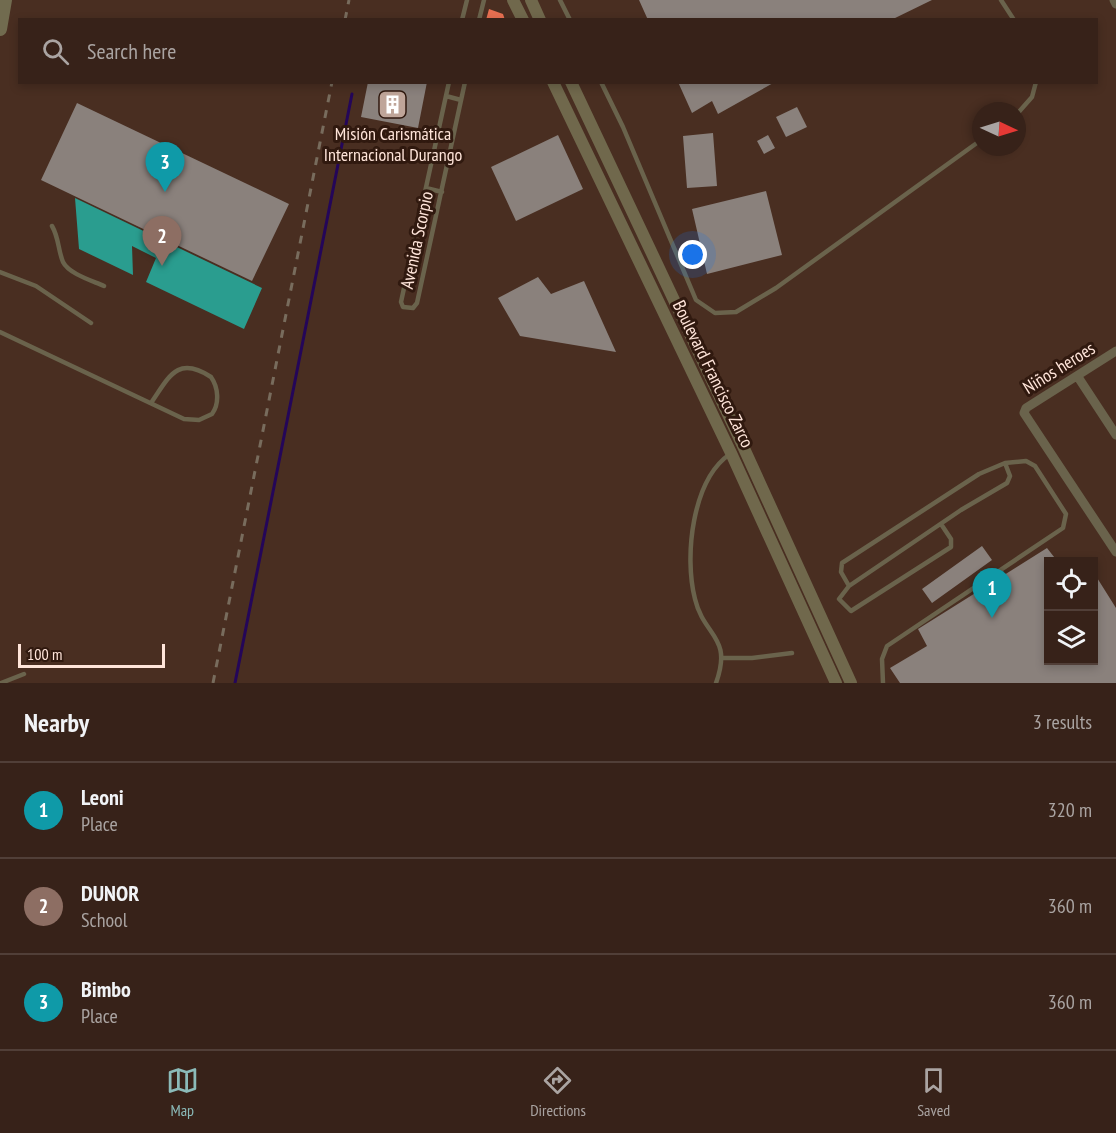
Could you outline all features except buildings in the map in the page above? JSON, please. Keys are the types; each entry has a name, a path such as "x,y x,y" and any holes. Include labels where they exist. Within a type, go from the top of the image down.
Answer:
{"main road":[{"path":"0,29 5,0"},
{"path":"513,0 522,18"},
{"path":"531,0 539,18"},
{"name":"Boulevard Francisco Zarco","path":"554,84 731,453 836,683"},
{"name":"Boulevard Francisco Zarco","path":"571,84 630,205 851,683"},
{"path":"616,212 630,205"},
{"path":"724,439 736,432"},
{"path":"750,494 762,488"},
{"path":"812,629 824,623"}],"street":[{"name":"Niños heroes","path":"1116,351 1026,408 1025,415 1116,552"},
{"path":"1078,377 1116,435"}],"lane":[{"path":"462,18 467,0"},
{"path":"480,18 484,0"},
{"path":"560,0 569,18"},
{"path":"1001,0 1013,18"},
{"name":"Avenida Scorpio","path":"449,84 401,302 403,307 413,308 417,303 465,84"},
{"path":"602,84 623,127 696,300 715,313 736,312 776,288 972,146"},
{"path":"1026,104 1032,97 1035,84"},
{"path":"446,96 461,100"},
{"path":"434,155 449,158"},
{"path":"426,188 442,192"},
{"path":"52,226 60,242 64,265 104,286"},
{"path":"0,272 36,286 90,323"},
{"path":"0,332 184,419 199,420 212,414 216,410 217,393 211,377 193,368 182,367 174,370 151,403"},
{"path":"716,683 722,658 721,647 696,604 689,560 702,493 709,474 731,453"},
{"path":"849,586 841,572 845,560 979,474 1005,463 1026,461 1035,466 1066,514 1066,525 887,646 882,658 884,683"},
{"path":"941,524 951,539 951,547 850,611 839,599 849,586 941,524 1007,483 1010,476 1005,463"},
{"path":"722,658 752,658 792,653"},
{"path":"1,683 24,674"}],"waterway":[{"path":"235,683 352,94"}],"railway":[{"path":"345,18 349,0"},
{"path":"213,683 332,84"}],"place":[{"name":"Misión Carismática Internacional Durango","path":"393,105"},
{"name":"Bimbo","path":"165,192"},
{"name":"DUNOR","path":"162,266"},
{"name":"Leoni","path":"992,618"}]}
